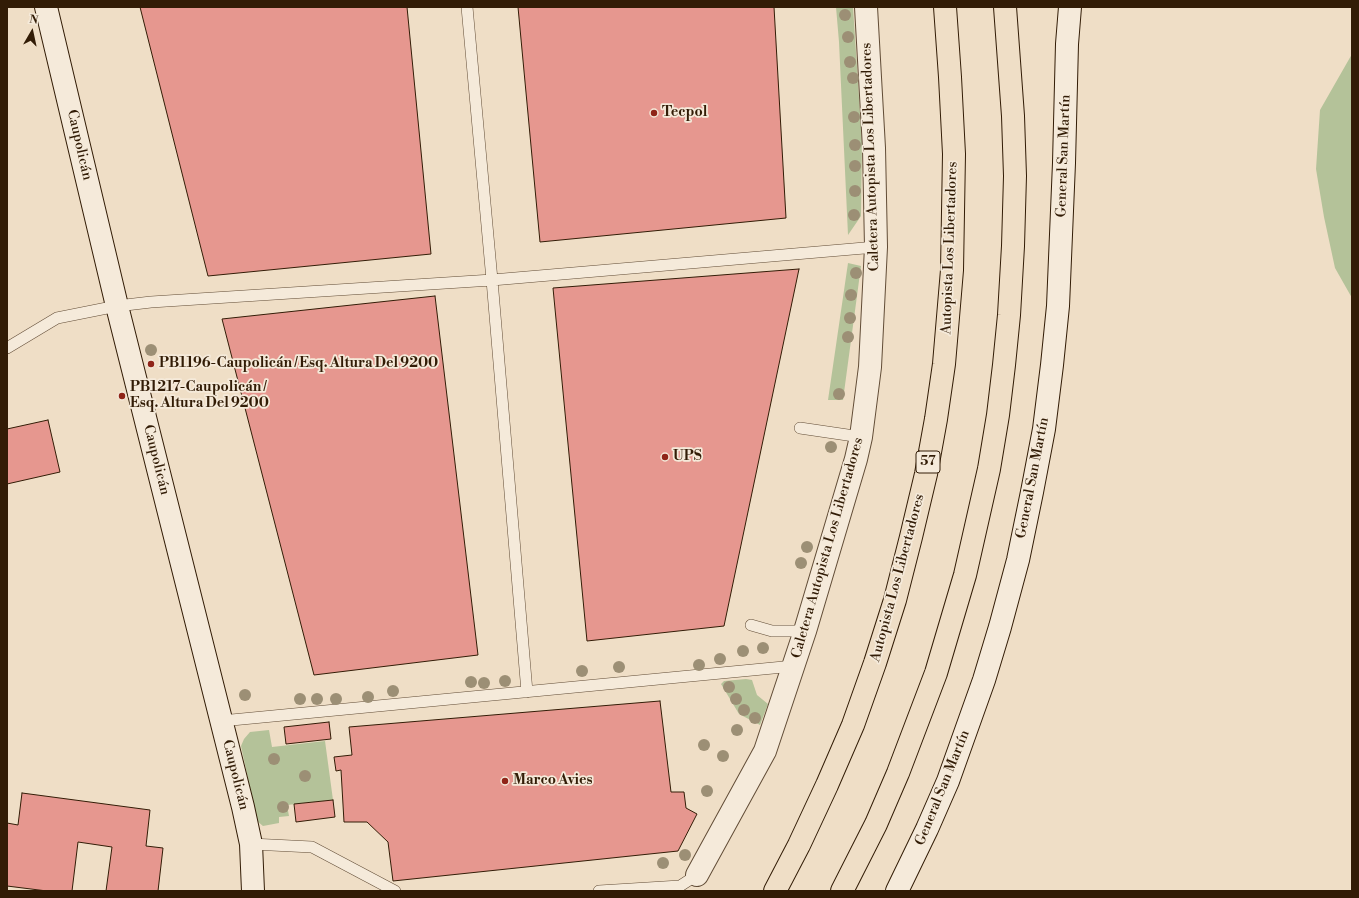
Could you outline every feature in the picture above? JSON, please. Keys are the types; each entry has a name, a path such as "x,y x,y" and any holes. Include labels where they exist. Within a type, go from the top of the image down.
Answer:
{"highway":[{"name":"Autopista Los Libertadores","path":"775,891 799,845 827,785 853,724 875,663 908,551 927,467 944,364 950,308 952,270 954,154 945,7"},
{"path":"842,891 876,824 898,773 936,673 965,575 989,469 1004,365 1009,315 1013,246 1015,176 1013,116 1005,7"}],"street":[{"name":"Caupolicán","path":"46,7 118,306 243,807 251,844 253,891"},
{"name":"Caletera Autopista Los Libertadores","path":"697,875 765,751 805,631 856,459 861,436 870,367 876,247 874,148 866,7"},
{"name":"General San Martín","path":"1062,7 1067,44"},
{"name":"General San Martín","path":"897,891 948,781 982,688 1018,560 1032,492 1045,422 1058,306 1067,44 1070,7"}],"lane":[{"path":"467,7 527,692"},
{"path":"7,348 57,318 118,306 166,301 492,280 876,247"},
{"path":"800,428 861,436"},
{"path":"751,625 772,631 805,631"},
{"path":"221,721 794,666"},
{"path":"251,844 312,847 395,891"},
{"path":"599,891 680,886 697,875"}],"green space":[{"path":"836,7 853,7 862,143 861,216 848,235 839,42"},
{"path":"1352,54 1352,298 1335,268 1316,169 1320,110"},
{"path":"848,263 861,266 843,400 828,400"},
{"path":"746,679 752,680 757,695 768,704 760,725 739,714 721,684 724,681"},
{"path":"269,730 272,747 325,741 333,800 287,805 289,816 279,817 279,823 263,826 257,821 241,746 244,739 250,732"}],"building":[{"path":"140,7 407,7 431,254 208,276"},
{"name":"Tecpol","path":"518,7 774,7 786,218 540,242"},
{"name":"UPS","path":"799,269 724,626 587,641 553,288"},
{"path":"435,296 478,655 314,675 222,319"},
{"path":"48,420 60,472 7,484 7,429"},
{"name":"Marco Avies","path":"660,701 671,792 684,792 686,808 697,814 678,851 393,881 388,842 367,822 344,822 341,770 336,771 334,757 352,755 349,727"},
{"path":"329,722 331,739 286,744 284,727"},
{"path":"22,793 150,810 146,846 163,848 158,891 106,891 112,847 78,842 72,891 47,891 7,886 7,823 18,825"},
{"path":"333,800 335,817 296,822 294,804"}],"place":[{"name":"Tecpol","path":"654,113"},
{"name":"PB1196-Caupolicán / Esq. Altura Del 9200","path":"151,364"},
{"name":"PB1217-Caupolicán / Esq. Altura Del 9200","path":"122,396"},
{"name":"UPS","path":"665,457"},
{"name":"Marco Avies","path":"505,781"}]}
